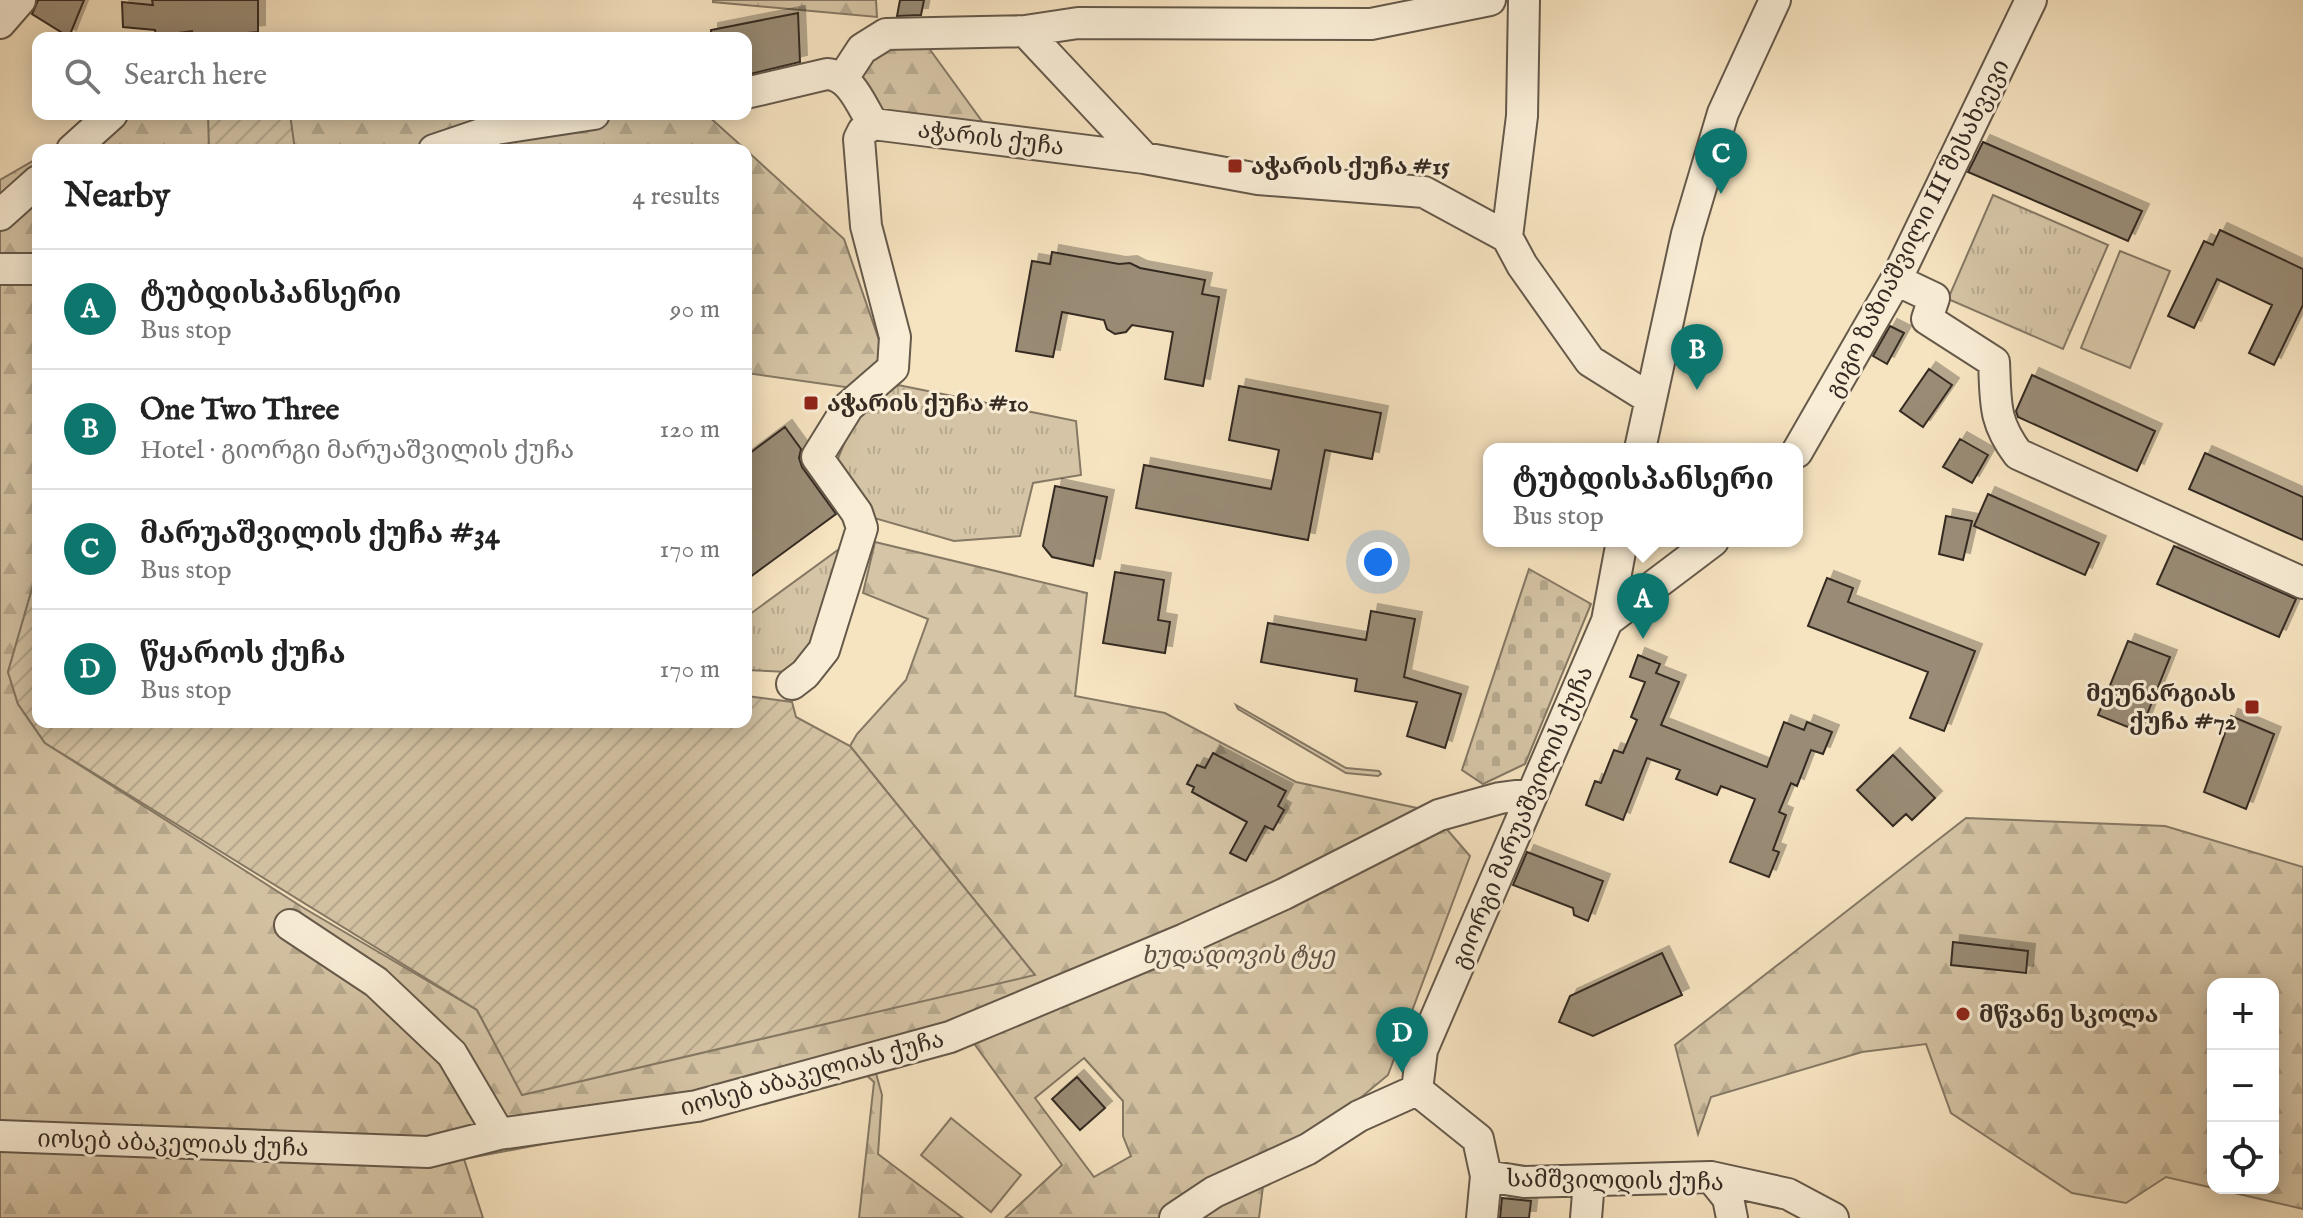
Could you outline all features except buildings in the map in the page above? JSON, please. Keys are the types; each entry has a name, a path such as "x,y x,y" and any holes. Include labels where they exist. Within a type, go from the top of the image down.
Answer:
{"street":[{"path":"0,23 20,0"},
{"path":"843,78 862,49 886,34 1025,31 1078,23 1371,24 1490,0"},
{"path":"1524,0 1522,116 1507,237 1522,265 1590,361 1649,398"},
{"path":"1641,443 1687,234 1723,113 1775,0"},
{"name":"გიგო ზაზიაშვილი III შესახვევი","path":"1802,443 1896,280 2031,0"},
{"path":"1025,31 1144,158"},
{"path":"752,92 838,74 873,124 863,131 859,139 866,226 895,337 893,368 848,407 817,457 857,513 862,528 824,650 805,674 792,684"},
{"path":"79,144 105,120"},
{"path":"452,144 496,129 555,120"},
{"name":"აჭარის ქუჩა","path":"873,124 1144,158 1258,179 1424,192 1507,237"},
{"path":"0,215 32,186"},
{"path":"0,269 32,269"},
{"path":"1896,280 1934,298 1927,319 1994,362 1997,418 2005,437 2018,454 2303,583"},
{"name":"გიორგი მარუაშვილის ქუჩა","path":"1417,1090 1422,1050 1607,621 1621,547"},
{"path":"1607,621 1705,547"},
{"name":"იოსებ აბაკელიას ქუჩა","path":"0,1136 428,1152 499,1134 697,1106 950,1037 1185,939 1284,894 1439,815 1500,798 1530,794"},
{"path":"290,925 376,982 452,1054 499,1134"},
{"path":"1175,1218 1214,1192 1308,1149 1359,1116 1417,1090 1478,1139 1486,1176 1482,1218"},
{"name":"სამშვილდის ქუჩა","path":"1486,1176 1524,1182 1711,1177 1788,1194 1833,1218"},
{"path":"1711,1177 1728,1198 1732,1218"},
{"path":"1586,1218 1589,1181"}],"green space":[{"path":"876,0 877,17 713,2"},
{"path":"926,40 989,131 872,113 850,74 866,51"},
{"path":"109,120 713,120 739,144 64,144"},
{"path":"208,120 291,120 294,144 209,144"},
{"path":"752,155 844,239 888,366 852,388 752,374"},
{"name":"ხუდადოვის ტყე","path":"32,161 32,589 8,672 18,704 45,743 302,907 477,1010 522,1094 1034,974 850,746 857,734 906,680 928,619 863,593 875,542 1087,593 1075,696 1165,713 1296,782 1431,811 1470,856 1388,1075 1264,1178 1259,1218 1005,1218 1062,1165 970,1038 874,1066 882,1095 878,1154 963,1218 859,1218 874,1082 866,1075 611,1131 464,1159 483,1218 0,1218 0,180","holes":["1084,1058 1123,1101 1123,1136 1131,1156 1094,1177 1035,1098"]},
{"path":"1993,195 2108,245 2063,349 1948,299"},
{"path":"2120,251 2170,271 2130,368 2081,348"},
{"path":"898,385 1076,421 1081,475 1033,483 1020,536 954,541 867,516 834,468 855,417"},
{"path":"842,547 817,645 788,672 752,670 752,613"},
{"path":"1529,569 1591,604 1525,764 1483,784 1462,770"},
{"path":"32,589 32,724 18,704 8,672"},
{"path":"752,697 792,702 796,717 850,746 1035,975 522,1095 477,1010 45,743 35,728 752,728"},
{"path":"1236,705 1346,768 1379,771 1381,774 1346,773"},
{"name":"მწვანე სკოლა","path":"1966,818 2165,826 2303,867 2303,1209 2239,1194 2279,1194 2279,978 2207,978 2207,1187 2166,1177 2126,1203 2072,1193 1951,1113 1926,1044 1862,1052 1711,1097 1698,1134 1675,1045"},
{"path":"951,1118 1021,1175 991,1212 921,1155"}],"place":[{"name":"აჭარის ქუჩა #15","path":"1235,166"},
{"name":"მარუაშვილის ქუჩა #34","path":"1721,194"},
{"name":"One Two Three","path":"1697,390"},
{"name":"აჭარის ქუჩა #10","path":"811,403"},
{"name":"ტუბდისპანსერი","path":"1643,639"},
{"name":"მეუნარგიას ქუჩა #72","path":"2252,707"},
{"name":"მწვანე სკოლა","path":"1963,1014"},
{"name":"წყაროს ქუჩა","path":"1402,1073"}]}
